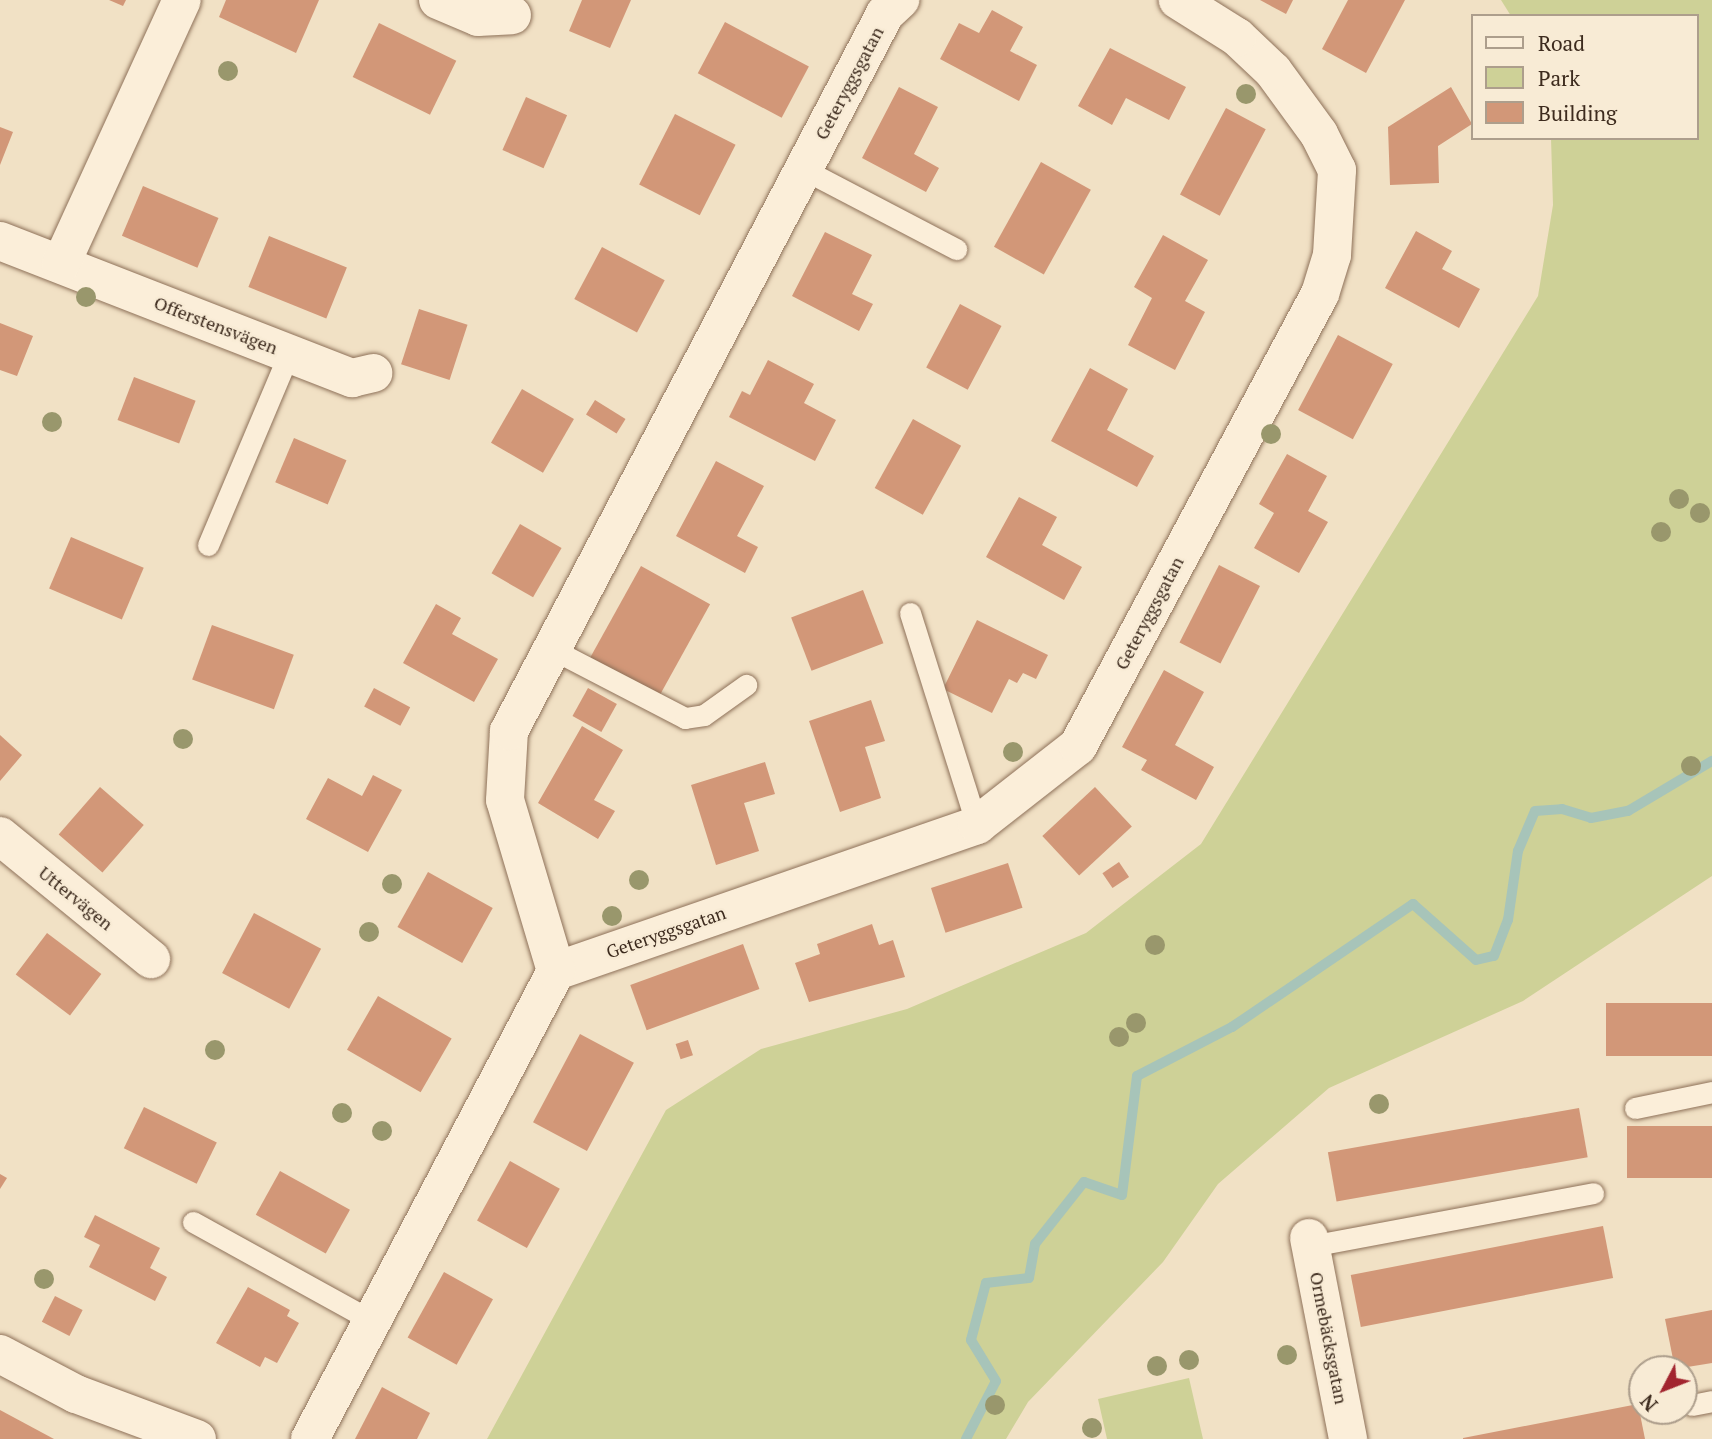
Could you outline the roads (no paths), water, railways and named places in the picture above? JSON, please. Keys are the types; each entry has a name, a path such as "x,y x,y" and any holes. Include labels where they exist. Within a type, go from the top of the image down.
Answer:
{"street":[{"path":"61,264 182,0"},
{"path":"438,0 478,17 512,15"},
{"name":"Geteryggsgatan","path":"900,0 885,13 550,648 509,731 505,800 555,971 977,825 1006,808 1078,746 1320,294 1332,255 1337,170 1319,134 1273,71 1237,37 1178,0"},
{"name":"Offerstensvägen","path":"0,241 352,378 373,373"},
{"name":"Uttervägen","path":"0,836 151,960"},
{"path":"310,1439 555,971"},
{"name":"Ormebäcksgatan","path":"1310,1242 1348,1439"},
{"path":"0,1354 76,1394 197,1439"}],"lane":[{"path":"803,169 956,249"},
{"path":"208,545 289,353"},
{"path":"910,613 977,825"},
{"path":"550,648 685,718 704,715 746,685"},
{"path":"1635,1108 1712,1092"},
{"path":"1310,1242 1593,1194"},
{"path":"193,1222 372,1321"}],"waterway":[{"path":"966,1439 996,1381 971,1340 986,1283 1029,1278 1035,1244 1084,1182 1122,1195 1137,1076 1232,1027 1413,904 1476,960 1494,956 1508,920 1518,851 1535,811 1562,809 1591,818 1628,811 1712,761"}]}
